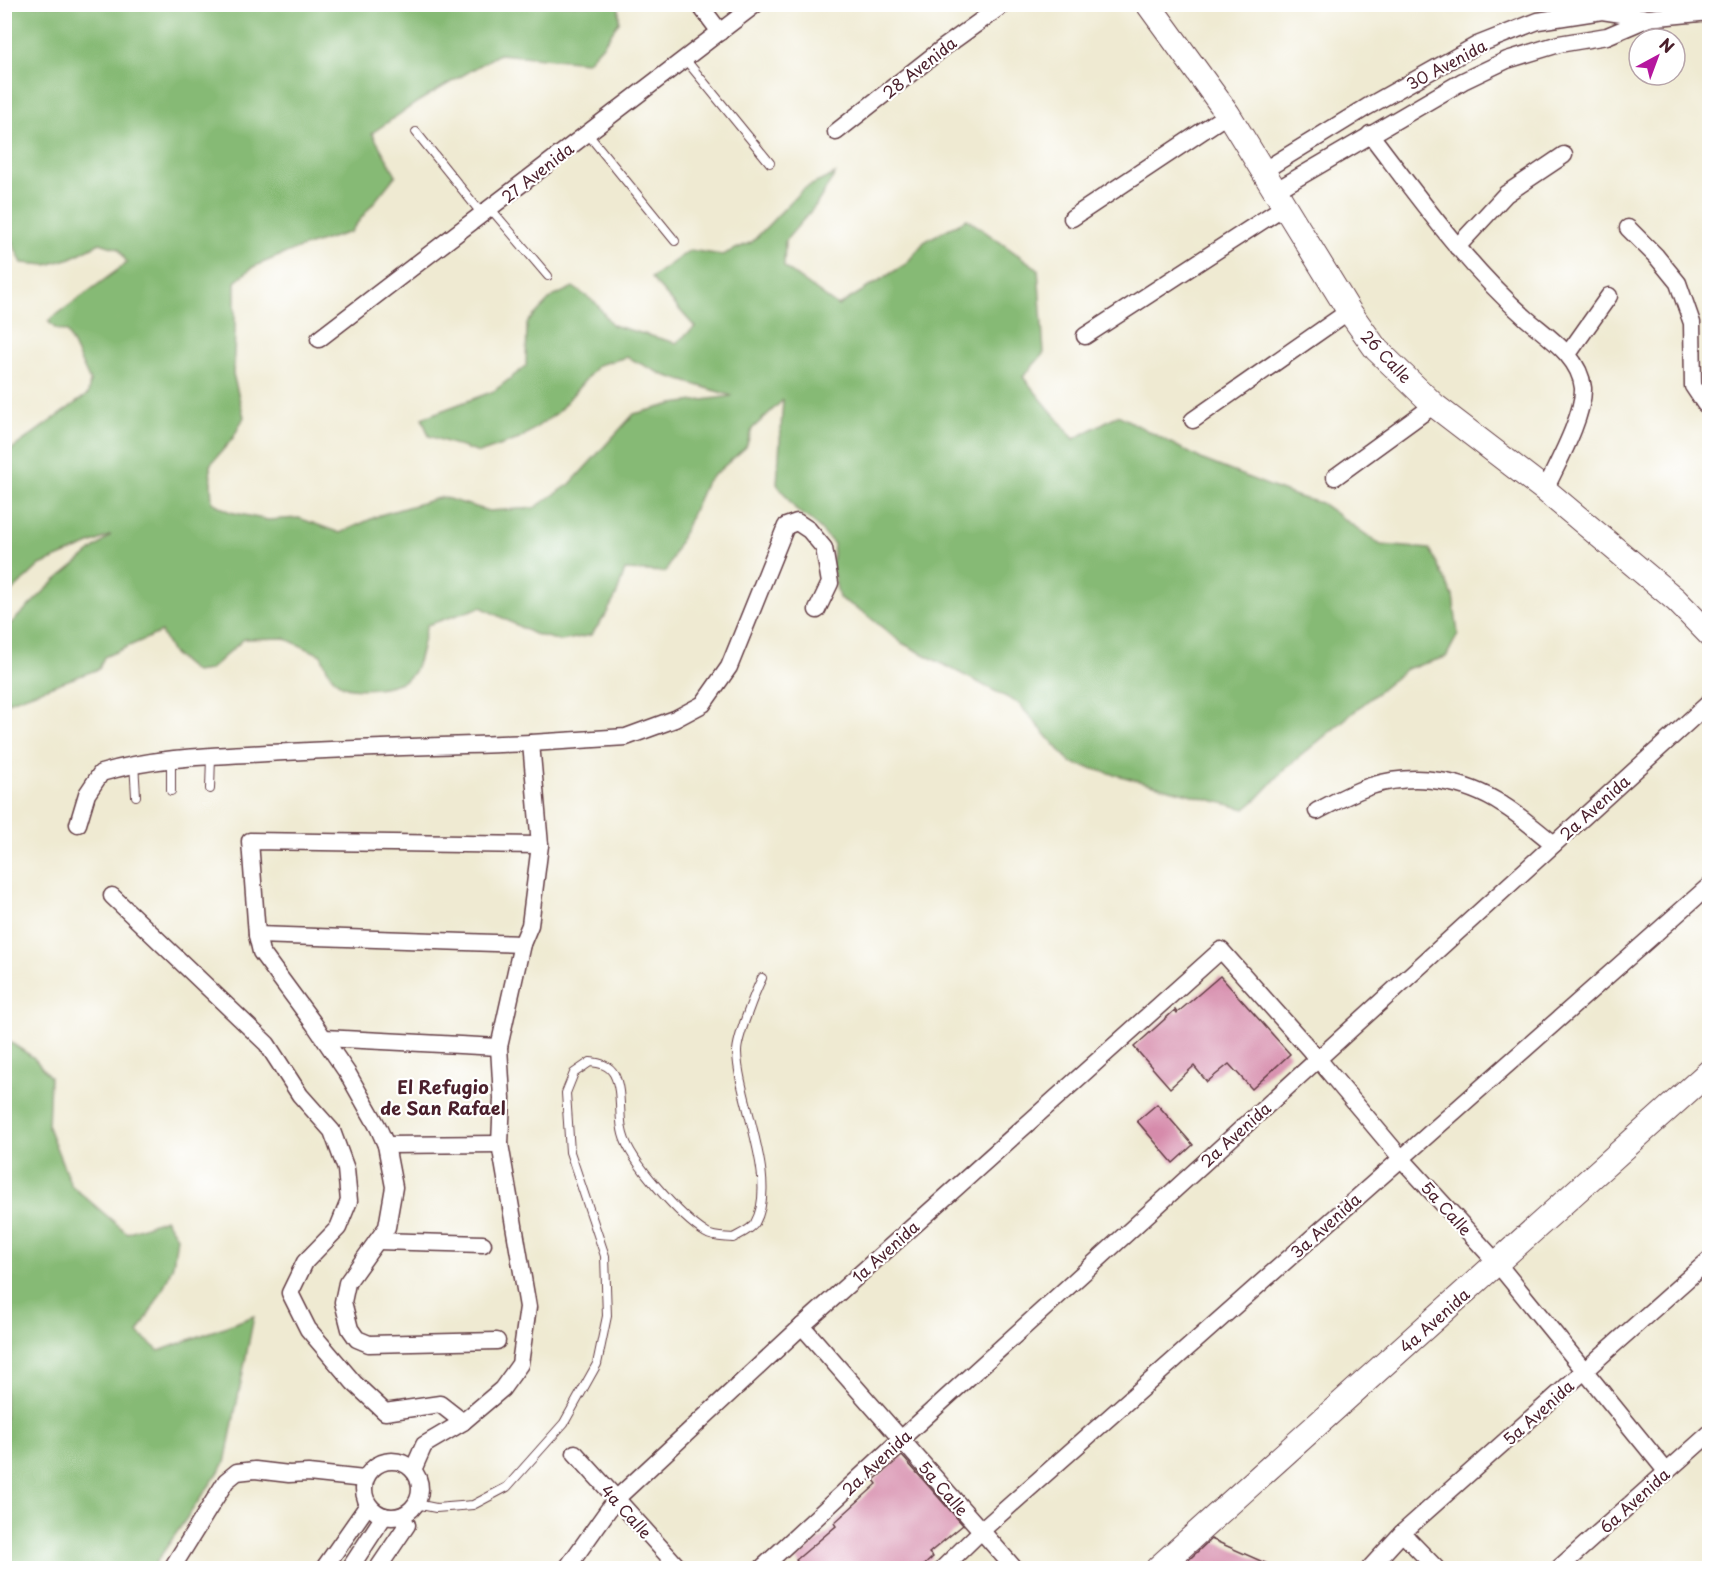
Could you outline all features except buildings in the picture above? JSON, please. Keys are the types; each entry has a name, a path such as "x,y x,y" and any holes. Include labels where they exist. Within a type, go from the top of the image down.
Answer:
{"street":[{"path":"699,4 720,32"},
{"name":"27 Avenida","path":"320,339 756,4"},
{"name":"28 Avenida","path":"836,132 943,48 1004,4"},
{"name":"26 Calle","path":"1148,4 1228,114 1349,311 1376,350 1434,405 1545,490 1676,600 1710,635"},
{"name":"30 Avenida","path":"1274,189 1367,107 1477,45 1538,21 1603,8 1648,18 1710,12"},
{"name":"30 Avenida","path":"1274,189 1463,81 1507,60 1559,44 1607,36 1648,18"},
{"path":"1072,218 1228,114"},
{"path":"1370,134 1457,247 1524,317 1568,354 1579,374 1582,387 1581,402 1575,423 1545,490"},
{"path":"1457,247 1506,194 1564,155"},
{"path":"1085,336 1274,189"},
{"path":"1628,228 1656,256 1678,283 1692,323 1693,386 1705,404 1710,403"},
{"path":"1568,354 1609,296"},
{"path":"1193,420 1349,311"},
{"path":"1335,477 1434,405"},
{"path":"78,824 87,794 101,773 134,764 211,756 626,737 675,719 703,704 729,667 786,526 797,522 809,530 824,548 830,583 817,610"},
{"name":"2a Avenida","path":"762,1569 901,1439 1710,702"},
{"path":"413,1470 424,1445 463,1422 502,1389 520,1364 528,1307 500,1144 502,1098 499,1047 522,944 530,925 540,845 531,743"},
{"path":"1317,811 1372,786 1401,780 1440,781 1473,788 1504,805 1554,844"},
{"path":"497,1341 369,1344 357,1339 350,1329 343,1302 347,1283 387,1227 394,1187 386,1145 353,1083 324,1038 261,952 257,935 250,841 540,845"},
{"name":"3a Avenida","path":"943,1569 981,1531 1710,885"},
{"path":"112,896 267,1044 300,1095 332,1131 346,1169 349,1201 338,1228 305,1262 290,1293 308,1329 354,1383 385,1412 440,1404 463,1422"},
{"path":"257,935 522,944"},
{"name":"5a Calle","path":"1221,950 1318,1059 1401,1158 1497,1263 1666,1471"},
{"name":"1a Avenida","path":"567,1569 616,1498 802,1326 1221,950"},
{"path":"324,1038 499,1047"},
{"name":"4a Avenida","path":"1158,1569 1710,1071"},
{"path":"386,1145 500,1144"},
{"path":"377,1241 483,1244"},
{"name":"5a Avenida","path":"1370,1569 1402,1533 1710,1259"},
{"name":"5a Calle","path":"802,1326 1014,1569"},
{"name":"6a Avenida","path":"1559,1569 1710,1433"},
{"name":"4a Calle","path":"575,1453 679,1569"},
{"path":"391,1460 403,1463 413,1470 419,1481 420,1493 416,1504 407,1513 396,1517 384,1516 375,1512 363,1493 364,1479 379,1463 391,1460"},
{"path":"172,1569 226,1481 237,1472 255,1470 364,1479"},
{"path":"324,1569 368,1504"},
{"path":"350,1569 384,1516"},
{"path":"378,1569 407,1525"},
{"path":"1402,1533 1436,1569"}],"lane":[{"path":"685,59 770,163"},
{"path":"416,132 548,276"},
{"path":"587,133 675,242"},
{"path":"210,789 211,756"},
{"path":"171,759 171,790"},
{"path":"134,764 136,796"},
{"path":"416,1504 436,1508 473,1505 507,1486 564,1423 597,1364 607,1316 604,1256 570,1152 566,1093 574,1073 591,1062 603,1064 613,1073 617,1085 624,1137 640,1164 684,1216 709,1235 734,1238 755,1224 764,1197 737,1050 762,978"}],"green space":[{"path":"186,4 187,7 192,4 619,5 619,22 603,45 587,62 499,54 419,101 372,133 396,175 350,232 291,251 253,267 235,282 233,374 244,417 233,438 210,465 212,502 230,512 268,520 299,518 340,533 380,515 442,497 489,511 534,508 570,484 634,414 673,404 732,396 664,375 627,357 598,365 557,413 519,439 479,453 429,436 422,418 494,391 526,366 527,323 552,297 573,287 596,303 612,325 676,343 695,327 651,278 690,250 722,255 752,242 803,189 835,174 816,205 785,241 784,267 838,306 906,264 925,241 967,219 1038,269 1044,353 1023,377 1074,439 1118,415 1203,460 1298,497 1321,503 1381,545 1430,549 1453,596 1458,634 1446,657 1406,669 1286,768 1245,809 1071,763 1018,703 902,643 863,612 839,598 832,568 834,544 812,521 797,511 777,484 783,400 752,429 746,447 706,482 666,572 625,570 616,596 591,635 561,641 534,634 481,607 427,625 415,670 407,679 389,686 357,689 338,682 331,675 321,655 284,638 244,639 209,670 195,672 172,653 161,632 104,657 99,669 5,703 5,629 56,580 111,535 40,565 5,598 5,454 88,394 90,381 67,332 56,329 48,321 127,263 119,249 100,243 71,258 47,265 22,263 5,228 5,5"},
{"path":"5,1039 33,1057 50,1077 48,1127 71,1185 127,1233 165,1219 177,1237 173,1265 163,1289 138,1333 159,1351 254,1316 225,1463 152,1568 5,1568"}],"district":[{"name":"El Refugio de San Rafael","path":"443,1096"}]}
